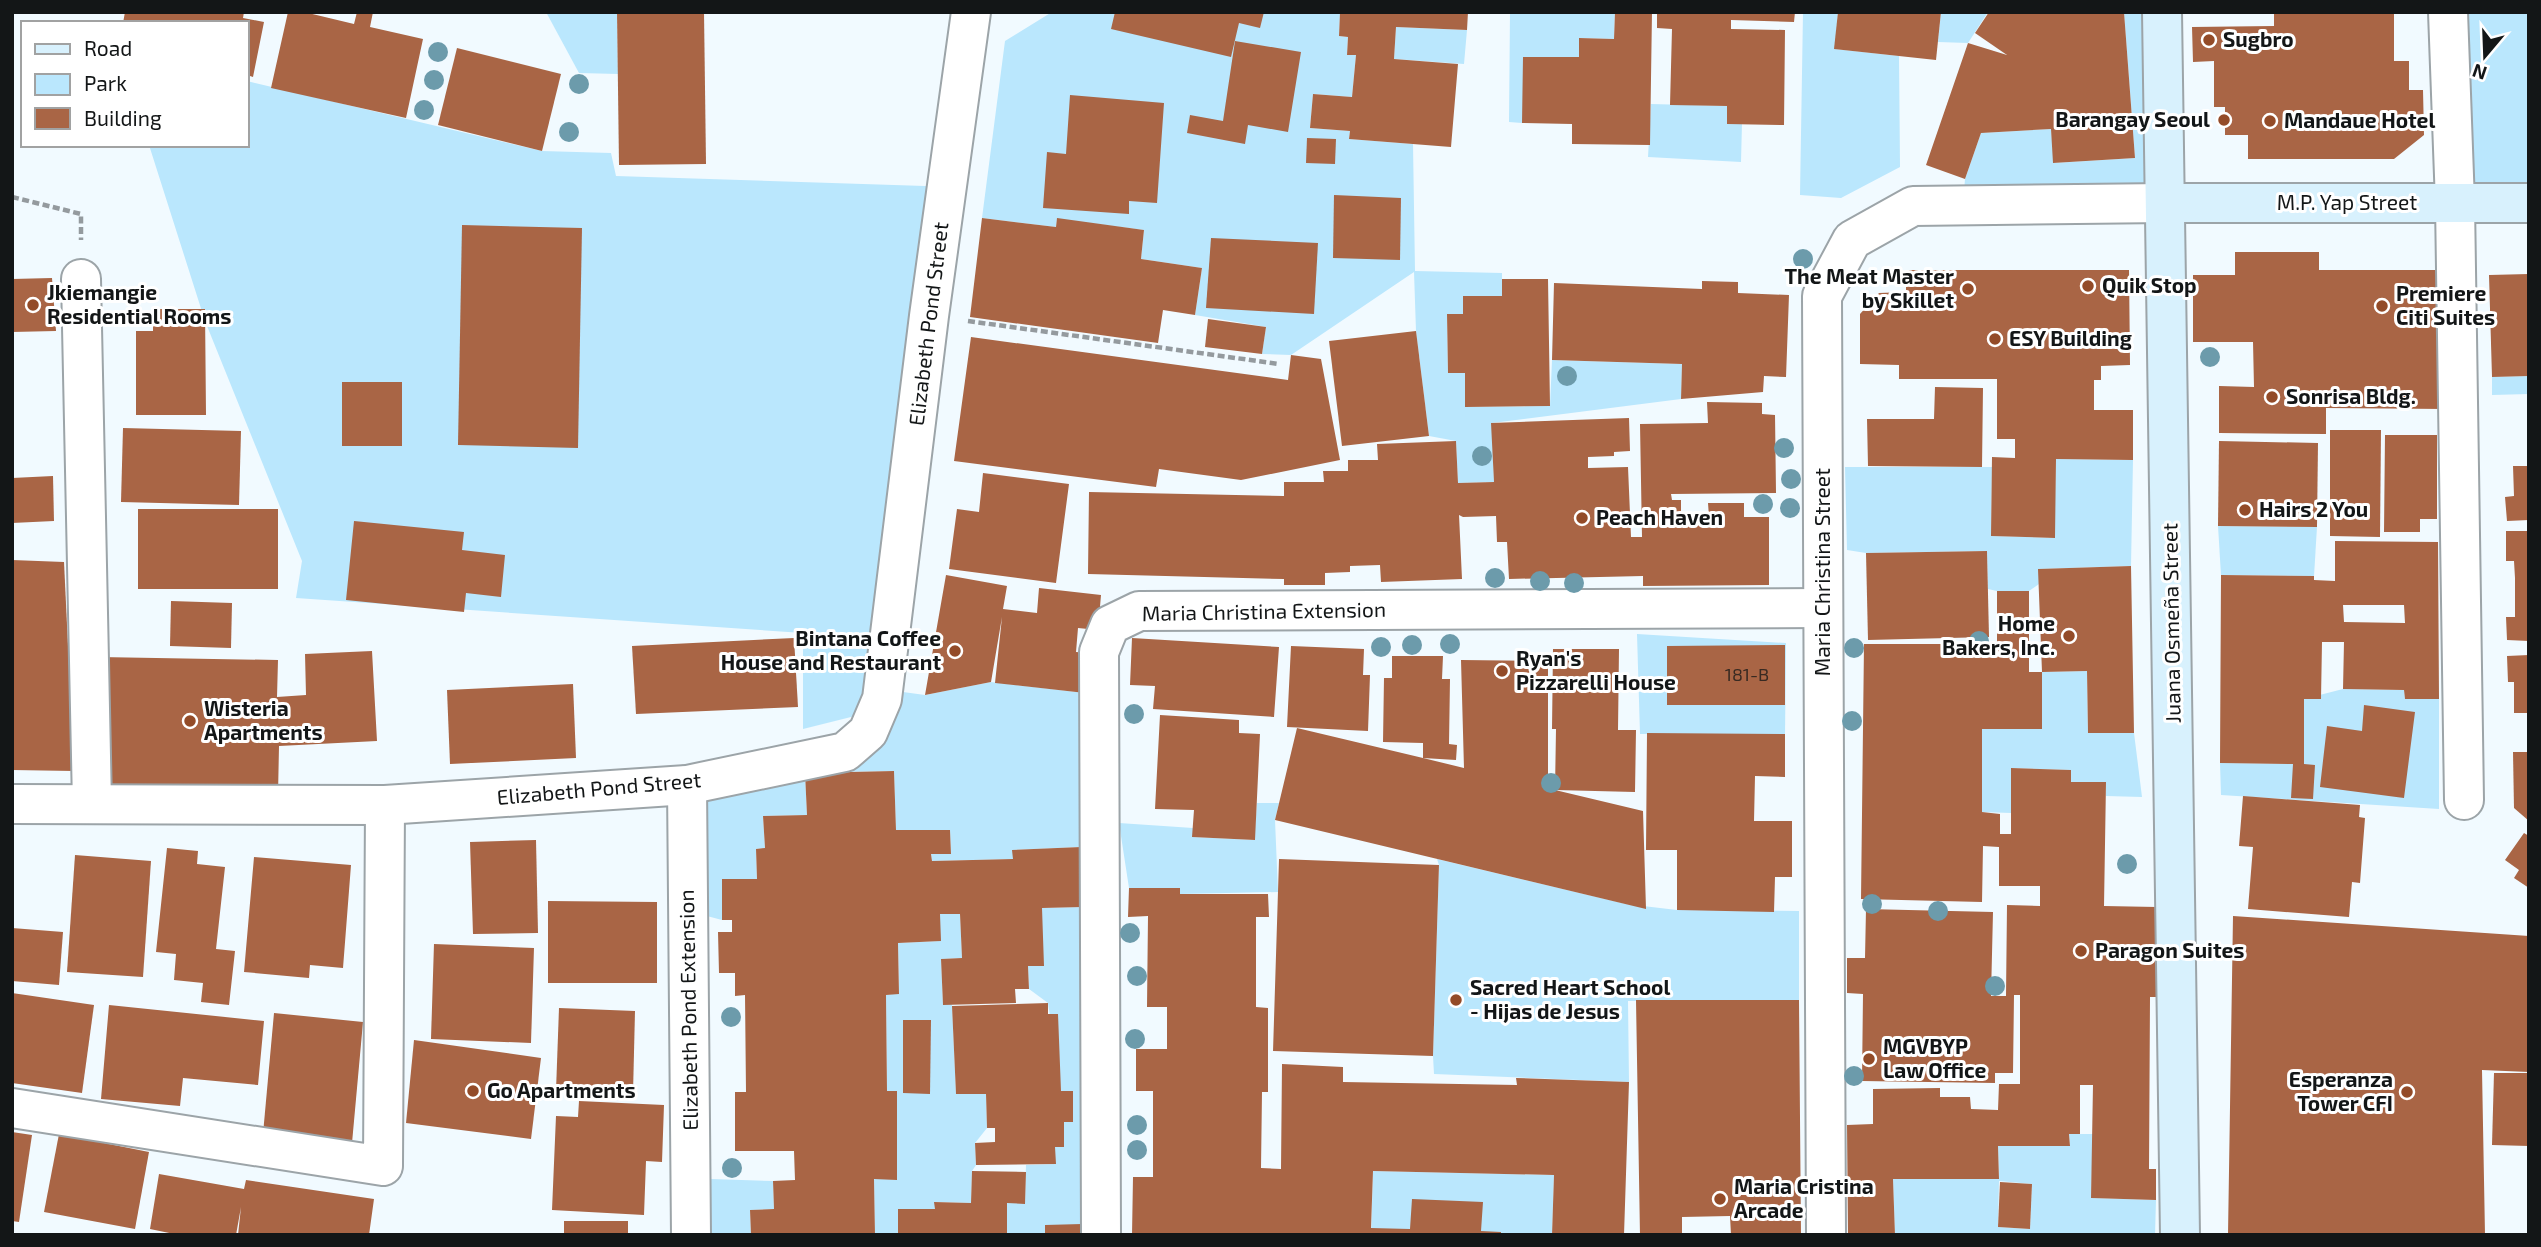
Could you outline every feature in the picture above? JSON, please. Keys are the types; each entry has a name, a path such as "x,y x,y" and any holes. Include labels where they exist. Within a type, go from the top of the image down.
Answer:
{"street":[{"name":"Elizabeth Pond Street","path":"12,804 385,805 687,785 845,752 868,732 882,699 931,302 971,12"},
{"name":"Juana Osmeña Street","path":"2162,12 2180,1235"},
{"path":"2448,12 2455,203 2464,800"},
{"name":"M.P. Yap Street","path":"2166,203 2529,203"},
{"name":"Maria Christina Street","path":"1826,1235 1822,296 1852,240 1913,206 2166,203"},
{"path":"81,279 92,804"},
{"name":"Maria Christina Extension","path":"1101,1235 1099,652 1110,625 1139,611 1823,608"},
{"name":"Elizabeth Pond Extension","path":"687,785 691,1235"},
{"path":"12,1108 383,1166 385,805"}],"path":[{"path":"12,198 81,214 81,279"},
{"path":"964,320 1279,363"}],"green space":[{"path":"546,12 617,12 618,74 579,73"},
{"path":"1052,12 1340,12 1339,36 1348,37 1347,55 1356,55 1352,97 1313,94 1310,128 1350,131 1349,139 1413,144 1415,271 1502,273 1502,296 1464,296 1463,314 1447,314 1448,373 1465,373 1465,407 1550,406 1552,360 1682,364 1681,399 1492,423 1494,482 1458,483 1456,441 1429,436 1416,331 1414,272 1291,355 1262,354 1266,327 1195,315 1202,268 1141,259 1144,230 1057,219 1056,227 982,218 1005,41"},
{"path":"1510,12 1615,12 1614,39 1580,38 1579,57 1522,123 1509,122"},
{"path":"1803,12 1838,12 1835,49 1899,56 1900,167 1841,198 1800,195"},
{"path":"1941,12 1988,12 1968,43 1938,42"},
{"path":"2124,12 2144,12 2145,196 1964,192 1965,179 1981,133 2051,129 2054,163 2135,158"},
{"path":"2461,12 2529,12 2529,191 2461,191"},
{"path":"1396,27 1467,30 1464,64 1394,59"},
{"path":"248,81 542,151 611,153 616,176 956,187 890,668 859,715 803,729 803,633 296,598 302,561 205,321 150,147 248,147"},
{"path":"1651,104 1727,106 1727,123 1742,123 1741,162 1648,157"},
{"path":"2529,376 2529,394 2492,395 2492,377"},
{"path":"2056,459 2133,460 2131,566 2039,569 2039,584 2029,591 1997,591 1988,589 1987,551 1866,553 1847,550 1845,467 1992,467 1991,536 2054,538"},
{"path":"2218,526 2317,527 2314,576 2221,575"},
{"path":"1637,634 1786,643 1785,734 1640,734"},
{"path":"2087,671 2088,733 2134,733 2142,797 2106,796 2106,783 2071,782 2071,770 2012,768 2011,813 1982,812 1982,729 2042,729 2042,672"},
{"path":"991,682 1085,693 1081,847 1013,850 1013,859 932,861 931,854 951,854 950,830 896,830 894,771 841,772 883,740 903,692 925,695"},
{"path":"2343,689 2404,690 2405,699 2439,699 2439,809 2221,795 2220,763 2304,764 2304,699"},
{"path":"805,773 807,815 763,816 765,848 756,849 757,879 722,879 722,920 707,916 708,800 721,790"},
{"path":"1257,803 1279,803 1275,820 1278,892 1180,894 1180,888 1129,888 1119,823 1193,828 1193,837 1254,840"},
{"path":"1437,859 1626,904 1677,910 1799,911 1799,1000 1628,1001 1629,1082 1434,1074"},
{"path":"1083,907 1084,1235 1007,1235 1007,1203 1025,1203 1026,1165 1055,1164 1055,1147 1064,1146 1064,1122 1073,1122 1072,1091 1061,1091 1048,1003 1029,989 1028,966 1042,908"},
{"path":"940,914 960,914 962,958 941,959 943,1004 952,1004 956,1094 986,1094 987,1128 975,1143 976,1165 972,1171 971,1203 935,1202 935,1209 899,1209 898,1235 875,1235 874,1179 897,1179 897,1092 887,1091 886,995 899,993 898,943 940,941"},
{"path":"2069,1134 2093,1134 2091,1198 2156,1200 2155,1235 1895,1235 1893,1179 1999,1178 1998,1146 2070,1145","holes":["1999,1181 2032,1184 2030,1229 1998,1227"]},
{"path":"1373,1171 1554,1175 1552,1235 1371,1235"},
{"path":"711,1179 773,1181 774,1209 750,1210 751,1235 711,1235"}],"building":[{"path":"125,12 244,12 243,18 264,22 253,77 248,75 248,21 123,21"},
{"path":"288,12 304,12 354,24 357,12 373,12 370,27 423,39 406,118 271,88"},
{"path":"617,12 704,12 706,164 619,165"},
{"path":"1115,12 1264,12 1260,28 1239,23 1231,57 1111,29"},
{"path":"1340,12 1468,12 1467,30 1396,27 1394,59 1458,64 1451,147 1349,139 1350,131 1310,128 1313,94 1352,97 1356,55 1347,55 1348,37 1339,36"},
{"path":"1615,12 1652,12 1650,145 1572,144 1572,124 1522,123 1523,57 1579,57 1579,38 1614,39"},
{"path":"1657,12 1795,12 1794,22 1731,20 1731,29 1785,30 1784,125 1727,124 1727,106 1670,105 1672,29 1657,28"},
{"path":"1838,12 1941,12 1936,60 1834,49"},
{"path":"1989,12 2124,12 2135,158 2053,163 2051,129 1981,133 1965,179 1926,165 1968,43 2007,55 1975,33"},
{"path":"2274,12 2394,12 2394,61 2409,61 2409,90 2423,90 2424,135 2394,159 2248,159 2248,135 2225,135 2225,107 2214,107 2214,61 2193,62 2192,27 2274,26"},
{"path":"1235,41 1301,52 1288,132 1248,125 1245,144 1187,133 1190,115 1223,121"},
{"path":"457,48 561,74 542,151 438,125"},
{"path":"1070,95 1164,103 1157,203 1129,201 1129,214 1043,208 1047,152 1066,154"},
{"path":"1307,138 1336,139 1335,164 1306,163"},
{"path":"1334,195 1401,198 1400,260 1333,258"},
{"path":"982,218 1056,227 1057,218 1144,230 1141,259 1202,268 1195,315 1163,310 1158,343 970,317"},
{"path":"462,225 582,228 578,448 458,445"},
{"path":"1211,238 1318,243 1314,314 1206,308"},
{"path":"2235,252 2319,252 2319,270 2444,270 2445,409 2326,408 2326,434 2219,433 2219,386 2254,387 2253,342 2193,342 2193,275 2235,275"},
{"name":"ESY Building","path":"1906,270 2129,270 2130,365 2101,366 2101,380 2094,380 2094,410 2133,410 2133,460 2056,459 2055,538 1991,536 1992,457 2015,458 2015,439 1997,439 1997,379 1899,379 1899,365 1860,364 1860,314 1879,293 1906,292"},
{"path":"2529,274 2529,376 2492,377 2489,275"},
{"name":"Jkiemangie Residential Rooms","path":"52,278 56,331 12,332 12,279"},
{"path":"1502,279 1548,279 1550,406 1465,407 1465,373 1448,373 1447,314 1463,314 1463,296 1502,296"},
{"path":"1702,281 1738,282 1738,293 1789,295 1786,377 1764,376 1763,392 1681,399 1682,364 1552,360 1554,283 1702,289"},
{"path":"153,309 205,309 206,415 136,415 136,331 153,331"},
{"path":"1208,319 1266,327 1262,354 1205,347"},
{"path":"1416,331 1429,436 1342,446 1329,341"},
{"path":"971,337 1288,380 1291,355 1321,359 1340,460 1241,480 1159,469 1156,487 954,461"},
{"path":"342,382 402,382 402,446 342,446"},
{"path":"1935,387 1983,388 1982,467 1868,466 1867,419 1934,419"},
{"path":"1707,402 1762,403 1762,414 1775,415 1776,493 1671,494 1672,500 1681,500 1681,517 1709,517 1708,503 1744,503 1744,517 1769,517 1769,585 1643,586 1643,576 1509,579 1507,542 1497,542 1496,516 1459,515 1462,579 1381,582 1380,565 1350,566 1350,572 1325,573 1325,585 1284,585 1284,579 1088,574 1089,492 1284,496 1284,482 1324,482 1323,471 1348,471 1348,460 1378,460 1377,444 1456,441 1458,483 1494,482 1491,423 1629,418 1630,451 1614,452 1614,456 1588,457 1588,468 1628,467 1631,537 1642,537 1640,424 1708,423"},
{"path":"123,428 241,431 239,505 121,502"},
{"path":"2330,430 2381,430 2380,537 2330,536"},
{"path":"2385,435 2437,435 2437,519 2420,519 2420,532 2384,532"},
{"path":"2219,441 2318,443 2317,527 2218,526"},
{"path":"2513,466 2529,466 2529,520 2507,521 2505,497 2514,496"},
{"path":"983,473 1069,484 1056,583 949,569 957,509 979,512"},
{"path":"53,476 54,521 12,523 12,478"},
{"path":"138,509 278,509 278,589 138,589"},
{"path":"354,521 464,532 462,550 505,555 501,597 466,593 464,612 346,600"},
{"path":"2506,531 2529,531 2529,641 2507,640 2506,617 2515,617 2515,578 2514,561 2506,561"},
{"path":"2335,541 2438,542 2439,699 2405,699 2404,690 2343,689 2344,642 2322,642 2321,699 2304,699 2304,764 2315,765 2313,799 2291,798 2293,764 2220,763 2221,575 2314,576 2314,580 2335,581","holes":["2343,605 2404,605 2405,623 2344,622"]},
{"path":"1987,551 1989,637 1868,640 1866,553"},
{"path":"12,560 64,562 74,771 12,770"},
{"path":"2131,566 2134,733 2088,733 2087,671 2042,672 2038,569"},
{"path":"946,575 1007,586 1003,609 1037,613 1039,588 1101,595 1098,630 1078,628 1076,652 1089,653 1085,693 995,683 1002,617 991,682 925,695"},
{"path":"1997,591 2029,591 2029,672 2042,672 2042,729 1982,729 1982,812 2000,814 2000,834 2011,834 2011,768 2071,770 2071,782 2106,782 2104,906 2157,907 2156,997 2150,997 2149,1169 2156,1169 2156,1200 2091,1198 2093,1085 2080,1085 2080,1134 2069,1134 2070,1146 1998,1146 1999,1179 1893,1179 1895,1235 1848,1235 1847,1125 1873,1124 1873,1089 1940,1088 1940,1097 1970,1097 1971,1109 1998,1110 1999,1084 2020,1084 2020,995 2014,995 2013,1073 1995,1073 1995,1083 1862,1081 1863,994 1847,993 1847,958 1865,958 1866,909 1993,912 1991,996 2006,996 2007,905 2040,906 2040,886 1999,886 1999,847 1983,846 1982,902 1861,899 1864,644 1997,644"},
{"path":"171,601 232,603 231,648 170,646"},
{"path":"794,638 798,707 636,714 632,646"},
{"path":"1132,638 1279,647 1274,717 1153,709 1155,686 1130,685"},
{"path":"1785,645 1785,705 1667,705 1667,646"},
{"path":"1291,646 1364,649 1363,675 1370,675 1368,731 1287,727"},
{"path":"1553,649 1619,649 1618,730 1636,730 1635,792 1555,790 1556,729 1552,729"},
{"name":"Wisteria Apartments","path":"372,651 377,741 279,746 278,795 104,792 99,657 278,660 277,697 306,695 305,654"},
{"path":"2529,655 2529,713 2514,713 2514,682 2508,682 2507,656"},
{"path":"1392,656 1443,656 1442,679 1450,679 1449,744 1457,745 1456,760 1423,758 1423,743 1383,742 1384,678 1392,678"},
{"path":"1461,660 1548,661 1548,788 1643,811 1646,909 1275,820 1297,728 1464,768"},
{"path":"573,684 576,758 450,764 447,690"},
{"path":"2364,705 2415,712 2404,798 2320,787 2327,726 2362,731"},
{"path":"1160,715 1239,720 1239,733 1260,734 1255,840 1192,837 1194,810 1155,809"},
{"path":"1647,733 1785,734 1785,777 1755,776 1754,821 1792,821 1792,877 1775,877 1774,912 1677,910 1677,850 1646,850"},
{"path":"2513,752 2529,752 2529,821 2514,808"},
{"path":"894,771 896,830 950,830 951,854 931,854 932,861 1013,859 1012,850 1081,847 1083,907 1042,908 1044,966 1028,966 1029,989 1015,989 1016,1003 943,1005 941,959 962,958 960,914 940,914 941,941 898,943 899,994 886,995 887,1091 897,1091 897,1180 874,1179 875,1235 751,1235 750,1210 774,1209 773,1181 795,1180 794,1151 735,1151 735,1092 746,1092 745,995 735,996 735,973 719,973 718,932 732,932 732,920 722,920 722,879 757,879 756,849 765,848 763,816 807,815 805,773"},
{"path":"2243,796 2360,805 2359,817 2365,818 2360,883 2352,882 2349,917 2248,909 2253,847 2239,846"},
{"path":"2524,833 2529,836 2529,888 2514,878 2519,870 2505,860"},
{"path":"536,840 538,933 473,934 470,842"},
{"path":"167,848 198,851 197,864 225,867 216,949 235,951 229,1005 201,1002 203,983 174,980 176,954 156,952"},
{"path":"75,855 151,861 143,977 67,972"},
{"path":"254,857 351,865 343,968 310,965 309,978 244,972"},
{"path":"1279,859 1439,865 1433,1056 1273,1051"},
{"path":"1129,888 1180,888 1180,894 1268,894 1269,917 1256,917 1256,1007 1268,1008 1268,1092 1262,1092 1261,1168 1281,1169 1282,1064 1343,1067 1343,1082 1517,1085 1516,1078 1629,1082 1624,1235 1552,1235 1554,1175 1373,1171 1371,1228 1410,1229 1412,1199 1483,1202 1481,1231 1501,1232 1501,1235 1132,1235 1133,1177 1153,1177 1153,1091 1136,1091 1136,1049 1167,1049 1167,1007 1147,1007 1148,916 1128,917"},
{"path":"548,901 657,902 657,983 548,983"},
{"name":"Esperanza Tower CFI","path":"2233,916 2529,936 2529,1072 2482,1070 2485,1235 2228,1235"},
{"path":"12,928 63,932 59,985 12,981"},
{"path":"434,944 534,948 531,1043 431,1039"},
{"path":"12,993 94,1005 82,1093 12,1083"},
{"path":"1636,1000 1799,1000 1801,1235 1731,1235 1730,1216 1682,1217 1682,1235 1640,1235"},
{"path":"1048,1003 1048,1014 1058,1014 1061,1091 1073,1091 1073,1122 1064,1122 1064,1147 1055,1147 1056,1164 976,1165 975,1143 995,1142 995,1128 987,1128 986,1094 956,1094 952,1006"},
{"path":"109,1005 264,1021 258,1085 183,1078 180,1106 101,1099"},
{"path":"559,1008 635,1011 633,1094 556,1091"},
{"path":"274,1013 363,1022 352,1143 263,1134"},
{"path":"903,1020 931,1020 930,1094 903,1093"},
{"name":"Go Apartments","path":"414,1040 541,1058 531,1139 406,1123"},
{"path":"2494,1073 2529,1073 2529,1146 2492,1145"},
{"path":"579,1101 664,1105 662,1162 646,1161 644,1215 552,1210 556,1116 578,1117"},
{"path":"12,1132 32,1135 19,1222 12,1221"},
{"path":"59,1134 149,1152 135,1229 44,1212"},
{"path":"972,1171 1026,1172 1025,1204 1007,1203 1007,1235 898,1235 898,1209 935,1209 934,1202 971,1203"},
{"path":"159,1174 244,1189 246,1180 374,1199 369,1235 238,1235 241,1207 236,1235 179,1235 150,1229"},
{"path":"2000,1182 2032,1184 2030,1229 1998,1227"},
{"path":"564,1221 628,1221 628,1235 564,1235"},
{"path":"1082,1224 1082,1235 1045,1235 1045,1225"}],"place":[{"name":"Sugbro","path":"2209,40"},
{"name":"Barangay Seoul","path":"2224,120"},
{"name":"Mandaue Hotel","path":"2270,121"},
{"name":"Quik Stop","path":"2088,286"},
{"name":"The Meat Master by Skillet","path":"1968,289"},
{"name":"Jkiemangie Residential Rooms","path":"33,305"},
{"name":"Premiere Citi Suites","path":"2382,306"},
{"name":"ESY Building","path":"1995,339"},
{"name":"Sonrisa Bldg.","path":"2272,397"},
{"name":"Hairs 2 You","path":"2245,510"},
{"name":"Peach Haven","path":"1582,518"},
{"name":"Home Bakers, Inc.","path":"2069,636"},
{"name":"Bintana Coffee House and Restaurant","path":"955,651"},
{"name":"Ryan's Pizzarelli House","path":"1502,671"},
{"name":"Wisteria Apartments","path":"190,721"},
{"name":"Paragon Suites","path":"2081,951"},
{"name":"Sacred Heart School - Hijas de Jesus","path":"1456,1000"},
{"name":"MGVBYP Law Office","path":"1869,1059"},
{"name":"Go Apartments","path":"473,1091"},
{"name":"Esperanza Tower CFI","path":"2407,1092"},
{"name":"Maria Cristina Arcade","path":"1720,1199"}]}
